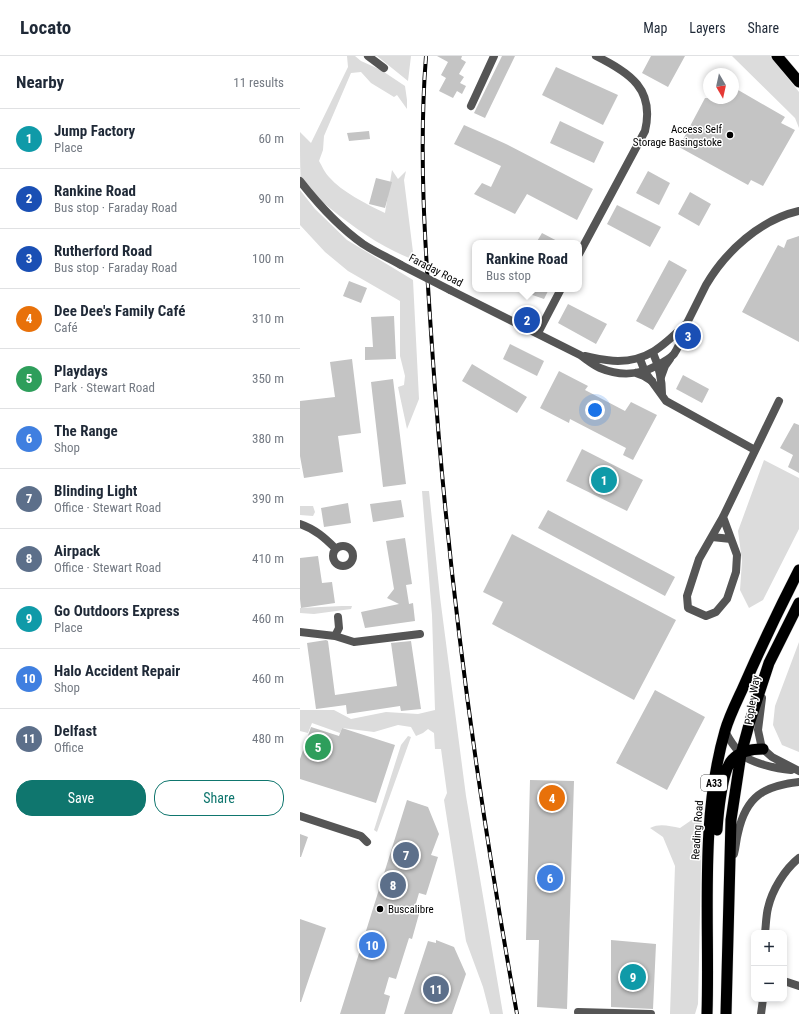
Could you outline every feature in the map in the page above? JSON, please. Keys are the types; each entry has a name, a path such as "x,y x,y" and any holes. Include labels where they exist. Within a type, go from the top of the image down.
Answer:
{"highway":[{"path":"777,56 799,82"},
{"name":"Reading Road","path":"707,1014 710,809 717,766 725,731 767,632 799,570"},
{"name":"A33","path":"726,1014 731,820 741,754 750,721 769,664 799,603"},
{"path":"741,754 749,750 764,749"},
{"name":"A33","path":"707,933 713,922 718,816 723,786 727,768 731,760 741,754"}],"street":[{"path":"368,56 384,68"},
{"path":"471,106 494,56"},
{"path":"582,248 645,131 648,119 647,106 640,88 630,75 596,56"},
{"name":"Faraday Road","path":"300,181 315,200 363,244 450,290 538,333 580,355 600,368 619,374 644,372 673,355 680,343 687,324 706,285 725,258 758,230 772,221 795,212 799,208"},
{"path":"538,333 559,292"},
{"name":"Faraday Road","path":"580,355 618,361 640,359 665,344 687,324"},
{"path":"652,353 658,365 661,376 662,394"},
{"path":"661,376 665,366 673,355"},
{"path":"640,359 644,372 666,401 755,450"},
{"path":"634,372 652,381"},
{"path":"723,517 737,555 736,572 727,599 716,612 706,616 688,608 687,596 699,559 723,517 779,401"},
{"path":"300,524 308,526 322,535 336,549"},
{"path":"712,537 731,539"},
{"path":"335,636 339,628 338,617"},
{"path":"300,632 335,636 354,642 420,634"},
{"name":"Popley Way","path":"764,749 761,744 758,730 769,664"},
{"path":"725,731 729,740 741,754 759,763 797,771"},
{"path":"764,749 772,757 797,771"},
{"path":"729,872 738,832 743,816 750,803 759,794 769,788 781,784 799,782"},
{"path":"300,816 361,836 367,842"},
{"path":"766,930 768,907 774,892 782,878 794,862 799,858"},
{"path":"787,982 799,986"},
{"path":"761,1014 763,1002"},
{"path":"578,1012 651,1014"}],"shaded area":[{"path":"347,56 355,56 361,61 381,70 405,86 407,109 397,95 394,97 371,83 361,72 351,73 324,136 323,150 319,161 334,182 347,193 385,213 392,170 398,179 406,171 404,180 414,260 381,244 351,224 314,195 301,178 300,132 311,143 348,67"},
{"path":"377,56 411,56 408,81"},
{"path":"732,56 770,56 799,92 799,128 795,118"},
{"path":"300,190 315,209 347,240 413,280 419,399 407,429 398,387 404,385 405,376 400,356 400,301 348,271 325,252 300,225"},
{"path":"764,460 799,478 799,529 763,600 749,608 740,590 742,561 738,531"},
{"path":"422,491 429,491 440,597 466,796 503,1014 490,1014 483,987 466,941 444,800 447,793 441,749 435,749 434,733 428,729 416,736 411,727 398,725 374,732 342,728 340,733 312,723 308,733 300,731 300,710 334,710 351,719 386,712 418,714 435,710 432,615"},
{"path":"300,506 313,506 315,512 313,516 300,515"},
{"path":"352,606 351,609 314,614 300,613 300,608"},
{"path":"799,642 799,752 782,745 773,725 775,706"},
{"path":"408,736 411,737 377,832 374,830 401,745"},
{"path":"696,817 702,820 698,1004 695,1014 670,1014 675,866 663,837 650,828 661,825 680,828"}],"building":[{"path":"437,56 462,56 461,59 466,62 459,74 464,77 460,83 466,86 462,94 457,91 453,98 439,91 446,78 441,75 448,62"},
{"path":"502,56 515,56 485,118 474,113"},
{"path":"651,56 685,56 668,87 642,73"},
{"path":"556,67 618,95 603,125 542,95"},
{"name":"Access Self Storage Basingstoke","path":"739,90 785,117 781,123 795,130 763,186 751,180 748,185 679,147 703,102 703,104 739,104"},
{"path":"560,121 604,142 594,163 550,143"},
{"path":"464,125 506,144 593,189 577,220 527,194 515,214 474,194 482,183 491,187 501,166 454,144"},
{"path":"369,131 370,139 349,141 347,133"},
{"path":"648,171 670,183 659,205 636,193"},
{"path":"376,178 392,182 385,208 369,204"},
{"path":"690,192 711,204 699,226 678,214"},
{"path":"617,205 661,227 650,247 607,224"},
{"path":"542,233 555,240 538,240"},
{"path":"799,236 799,342 742,312 778,245 784,248 787,240"},
{"path":"669,260 687,270 653,330 636,321"},
{"path":"349,281 367,288 361,303 343,296"},
{"path":"524,292 548,292 544,299"},
{"path":"568,304 607,324 596,344 558,323"},
{"path":"394,316 396,359 365,360 365,347 373,347 371,317"},
{"path":"510,344 544,361 537,376 503,359"},
{"path":"352,359 361,433 338,436 343,472 304,478 300,456 300,401 335,397 330,362"},
{"path":"472,364 527,397 517,413 462,381"},
{"path":"559,371 588,386 585,390 625,411 631,402 657,415 633,460 623,455 626,448 570,419 569,423 540,408"},
{"path":"683,375 709,389 702,403 676,389"},
{"path":"393,379 406,484 383,487 371,382"},
{"path":"794,423 799,425 799,473 788,467 793,455 780,448"},
{"path":"582,449 643,480 627,511 566,481"},
{"path":"401,500 404,517 373,522 370,504"},
{"path":"348,503 351,523 324,527 321,508"},
{"path":"548,510 675,577 665,596 538,528"},
{"path":"512,534 676,620 634,700 492,624 503,602 483,592"},
{"path":"405,538 412,584 406,585 409,604 413,603 415,621 365,628 361,612 399,604 387,598 394,589 386,541"},
{"path":"318,556 322,583 332,582 335,603 301,608 300,558"},
{"path":"328,641 335,695 397,686 391,643 411,641 421,709 401,711 400,706 347,714 346,705 316,709 307,643"},
{"path":"655,690 705,717 667,790 616,763"},
{"path":"311,727 339,736 342,728 395,745 376,803 300,779 300,759"},
{"path":"530,780 574,781 567,1009 537,1007 539,940 526,940"},
{"path":"407,800 428,807 439,834 431,855 438,857 426,895 419,893 413,913 419,914 412,939 409,938 396,979 389,977 384,994 390,996 385,1014 340,1014"},
{"path":"300,834 308,837 301,857 300,857"},
{"path":"300,919 326,928 301,1002 300,1002"},
{"path":"436,940 454,947 466,974 452,1014 404,1014 428,941 436,943"},
{"path":"611,940 656,944 653,1009 611,1007"}],"railway":[{"path":"426,56 423,132 424,208 439,443 456,607 477,770 517,1014"}],"place":[{"name":"Access Self Storage Basingstoke","path":"730,135"},
{"name":"Rankine Road","path":"527,320"},
{"name":"Rutherford Road","path":"688,336"},
{"name":"Jump Factory","path":"604,480"},
{"name":"Playdays","path":"318,747"},
{"name":"Dee Dee's Family Café","path":"552,798"},
{"name":"Blinding Light","path":"406,855"},
{"name":"The Range","path":"550,878"},
{"name":"Airpack","path":"393,885"},
{"name":"Buscalibre","path":"380,909"},
{"name":"Halo Accident Repair","path":"372,945"},
{"name":"Go Outdoors Express","path":"633,977"},
{"name":"Delfast","path":"436,989"}]}
